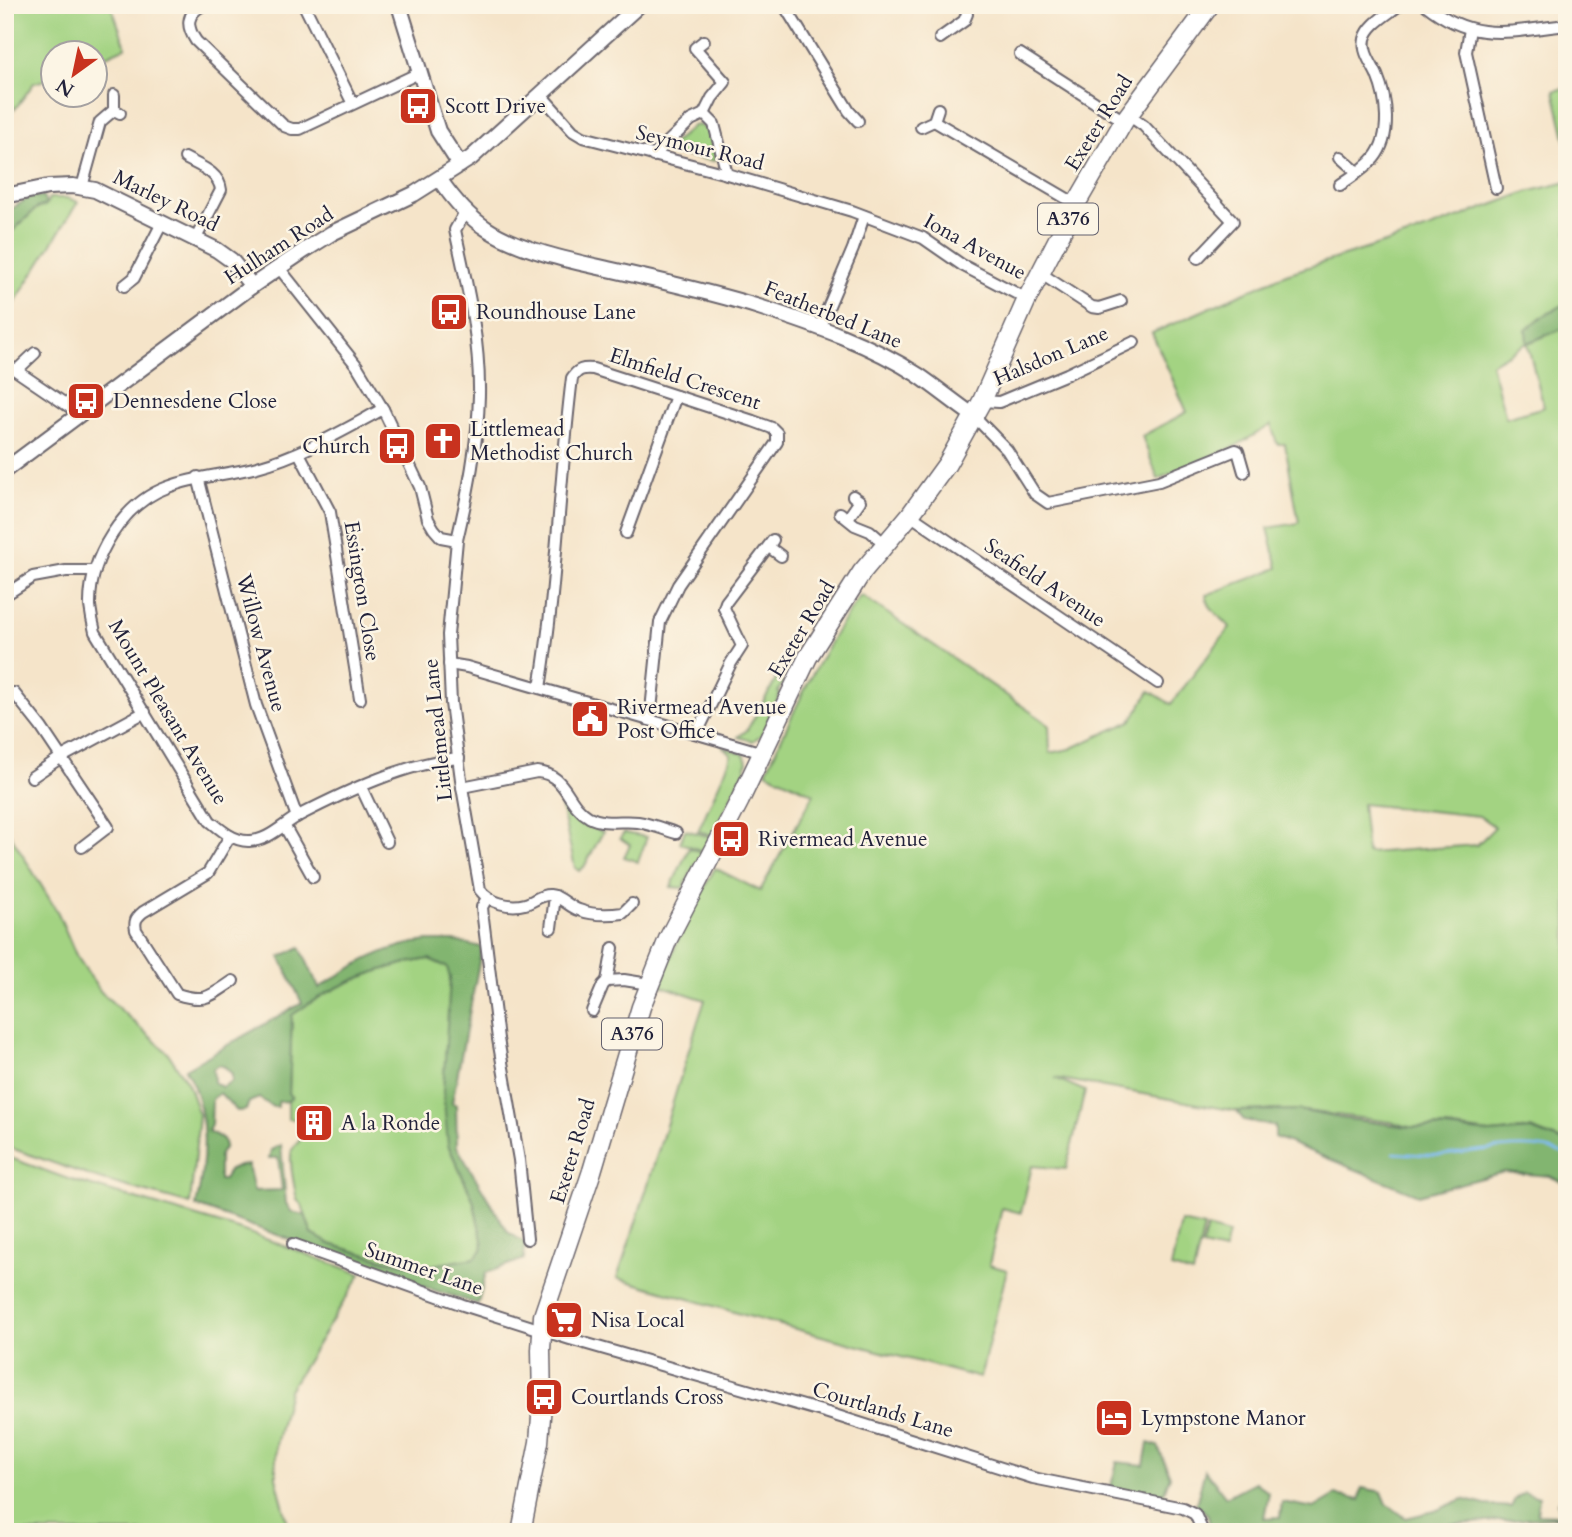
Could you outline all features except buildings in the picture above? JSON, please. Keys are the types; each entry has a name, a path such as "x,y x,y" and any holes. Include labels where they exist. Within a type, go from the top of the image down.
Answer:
{"highway":[{"name":"Exeter Road","path":"542,1330 547,1304 582,1202 649,984 679,915 763,753 808,657 862,572 910,515 947,464 978,409 1027,299 1076,204 1126,118 1210,5"},
{"name":"A376","path":"521,1532 539,1443 542,1330"}],"street":[{"path":"203,5 195,10 188,25 196,41 292,130 419,72"},
{"path":"304,5 352,102"},
{"path":"399,5 438,131 460,165"},
{"name":"Hulham Road","path":"5,470 252,286 332,233 400,202 440,180 485,147 639,5"},
{"path":"784,5 849,111 858,121"},
{"path":"938,39 964,20 967,14 965,5"},
{"path":"1340,185 1374,158 1382,144 1385,120 1382,90 1366,54 1366,37 1374,24 1399,5"},
{"path":"1426,5 1470,29 1495,33 1567,25"},
{"path":"1470,29 1466,52 1496,188"},
{"path":"653,156 691,120 704,114 712,97 725,82 695,48 704,41"},
{"path":"1020,54 1126,118 1144,126 1233,221 1198,258"},
{"path":"82,187 97,127 117,111 114,95"},
{"name":"Seymour Road","path":"541,95 573,131 583,137 806,196 864,216"},
{"path":"921,127 934,121 938,109"},
{"path":"704,114 714,124 727,174"},
{"path":"934,121 1076,204"},
{"path":"1340,157 1357,173"},
{"path":"185,158 216,177 221,190 195,240"},
{"path":"1492,169 1504,166"},
{"name":"Featherbed Lane","path":"440,180 465,212 490,231 532,249 762,308 819,328 892,360 978,409 1035,494 1048,503 1159,481 1236,450 1244,472"},
{"name":"Marley Road","path":"5,196 48,187 82,187 95,190 217,250 231,260 252,286"},
{"path":"280,269 357,366 383,409 420,487 428,519 441,537 457,540 473,461 479,395 468,283 454,230 465,212"},
{"path":"819,328 864,216"},
{"name":"Iona Avenue","path":"864,216 923,238 962,265 1027,299"},
{"path":"124,286 134,278 162,223"},
{"path":"1040,273 1092,307 1099,308 1121,301"},
{"name":"Halsdon Lane","path":"978,409 1067,374 1134,342"},
{"path":"17,370 35,352"},
{"path":"5,363 80,414"},
{"name":"Elmfield Crescent","path":"540,688 546,652 559,491 572,378 583,368 593,369 772,428 777,433 777,442 678,585 663,613 650,720"},
{"path":"618,518 628,528 676,396"},
{"name":"Mount Pleasant Avenue","path":"230,836 210,821 94,632 90,605 95,572 113,532 134,507 166,487 198,477 257,467 299,453 383,409"},
{"name":"Essington Close","path":"299,453 330,512 360,699"},
{"name":"Willow Avenue","path":"198,477 256,705 297,817"},
{"path":"853,496 860,501 844,515 886,545"},
{"name":"Seafield Avenue","path":"910,515 1158,683"},
{"name":"Littlemead Lane","path":"457,540 449,614 449,664 458,758 478,882 480,890 487,898 482,906 483,918 498,1039 519,1160 527,1239"},
{"path":"696,733 742,646 724,608 726,602 771,543 781,556"},
{"path":"5,595 33,577 66,571 95,572"},
{"path":"449,664 763,753"},
{"path":"5,701 14,692 41,726 108,827 82,846"},
{"path":"32,777 60,758 145,712"},
{"path":"233,981 212,995 196,1000 177,994 136,930 136,918 208,873 230,836 247,841 259,839 285,827 297,817 361,787 421,765 458,758"},
{"path":"462,787 546,772 555,776 585,815 595,820 638,822 676,833"},
{"path":"361,787 387,842"},
{"path":"285,827 313,877"},
{"path":"487,898 500,903 522,905 547,895 555,896 579,911 594,913 623,913 632,904"},
{"path":"551,928 555,896"},
{"path":"592,1011 607,981 613,948"},
{"path":"607,981 624,980 649,984"},
{"name":"Summer Lane","path":"293,1244 542,1330"},
{"name":"Courtlands Lane","path":"542,1330 639,1361 828,1413 1033,1478 1183,1507 1195,1514 1203,1532"}],"green space":[{"path":"5,5 111,5 126,47 108,55 108,38 38,38 38,82 34,83 15,109 5,102"},
{"path":"1567,87 1567,146 1554,91"},
{"path":"699,125 710,131 715,161 667,153 668,148 693,126"},
{"path":"1567,182 1567,303 1540,318 1528,343 1567,327 1567,1143 1531,1129 1490,1133 1447,1127 1409,1127 1391,1122 1298,1110 1236,1111 1055,1078 1085,1091 1066,1169 1032,1166 1021,1213 1002,1208 989,1265 1007,1270 980,1378 617,1278 705,1000 659,985 685,924 715,868 760,891 814,794 766,772 821,659 861,595 1044,721 1049,726 1050,753 1070,749 1131,721 1150,691 1171,704 1230,627 1213,610 1206,595 1278,568 1268,528 1299,523 1285,444 1277,444 1271,425 1234,447 1158,479 1142,436 1187,412 1152,333 1286,274 1414,234 1527,192","holes":["1527,343 1544,407 1506,418 1491,364","1362,804 1479,816 1495,827 1477,845 1367,853"]},
{"path":"43,196 46,205 37,208 5,238 5,213 30,197"},
{"path":"49,198 68,198 78,202 5,318 5,238 37,208 46,205"},
{"path":"1567,303 1567,327 1527,343 1526,330 1540,318"},
{"path":"774,676 783,682 761,735 753,741 738,737 747,730 776,680"},
{"path":"722,746 744,754 747,762 712,835 698,831 729,762 731,754"},
{"path":"560,801 583,825 603,832 584,867 579,871 575,868"},
{"path":"5,826 58,913 76,955 101,992 168,1053 188,1084 199,1115 190,1204 99,1179 5,1146"},
{"path":"685,830 711,837 703,851 680,843"},
{"path":"624,833 647,837 638,862 624,857 630,845 620,838"},
{"path":"689,848 702,852 683,888 671,887"},
{"path":"454,941 482,947 452,1103 456,1105 457,1147 508,1232 525,1243 524,1259 486,1273 478,1304 196,1206 204,1136 199,1101 185,1069 302,1003 280,957 300,947 319,988 371,957 413,943","holes":["429,959 447,967 450,978 443,1091 448,1145 473,1199 483,1244 482,1250 475,1258 421,1267 388,1261 330,1244 312,1234 305,1215 291,1212 286,1203 281,1145 271,1150 269,1158 278,1158 282,1190 254,1191 248,1165 229,1170 224,1180 219,1180 219,1156 225,1146 223,1139 208,1131 211,1125 212,1099 220,1093 237,1111 246,1110 249,1102 259,1098 273,1107 278,1107 278,1102 288,1101 292,1097 289,1095 292,1015 340,986 374,972","218,1065 225,1067 232,1074 232,1081 222,1087 214,1082 213,1069"]},
{"path":"429,959 448,967 448,1145 473,1199 483,1244 482,1250 475,1258 421,1267 353,1252 312,1234 302,1205 297,1200 291,1152 303,1134 311,1138 324,1129 327,1121 326,1117 316,1110 304,1110 298,1116 299,1119 288,1119 288,1101 292,1097 289,1095 292,1015 340,986 374,972"},
{"path":"1298,1110 1409,1127 1490,1133 1531,1130 1567,1143 1567,1184 1549,1176 1504,1172 1418,1195 1275,1137 1275,1126 1244,1120 1236,1111"},
{"path":"5,1156 68,1179 238,1229 361,1274 289,1390 276,1445 276,1477 290,1532 5,1532"},
{"path":"1181,1222 1204,1227 1193,1274 1171,1268"},
{"path":"1207,1228 1228,1234 1224,1251 1202,1246"},
{"path":"1148,1443 1158,1446 1170,1476 1162,1499 1110,1490 1117,1462 1144,1465"},
{"path":"1205,1470 1226,1497 1255,1482 1269,1493 1264,1518 1280,1517 1282,1502 1314,1508 1336,1495 1360,1500 1362,1488 1382,1492 1387,1504 1406,1518 1435,1511 1463,1499 1485,1505 1511,1507 1515,1499 1524,1492 1539,1497 1537,1514 1560,1515 1557,1503 1567,1489 1567,1516 1405,1528 1402,1532 1211,1532 1208,1515 1196,1504"}],"waterway":[{"path":"1394,1153 1443,1155 1537,1147 1567,1155"}],"place":[{"name":"Scott Drive","path":"418,106"},
{"name":"Roundhouse Lane","path":"449,312"},
{"name":"Dennesdene Close","path":"86,401"},
{"name":"Littlemead Methodist Church","path":"443,441"},
{"name":"Church","path":"397,446"},
{"name":"Rivermead Avenue Post Office","path":"590,719"},
{"name":"Rivermead Avenue","path":"731,839"},
{"name":"A la Ronde","path":"314,1123"},
{"name":"Nisa Local","path":"564,1320"},
{"name":"Courtlands Cross","path":"544,1397"},
{"name":"Lympstone Manor","path":"1114,1418"}]}
